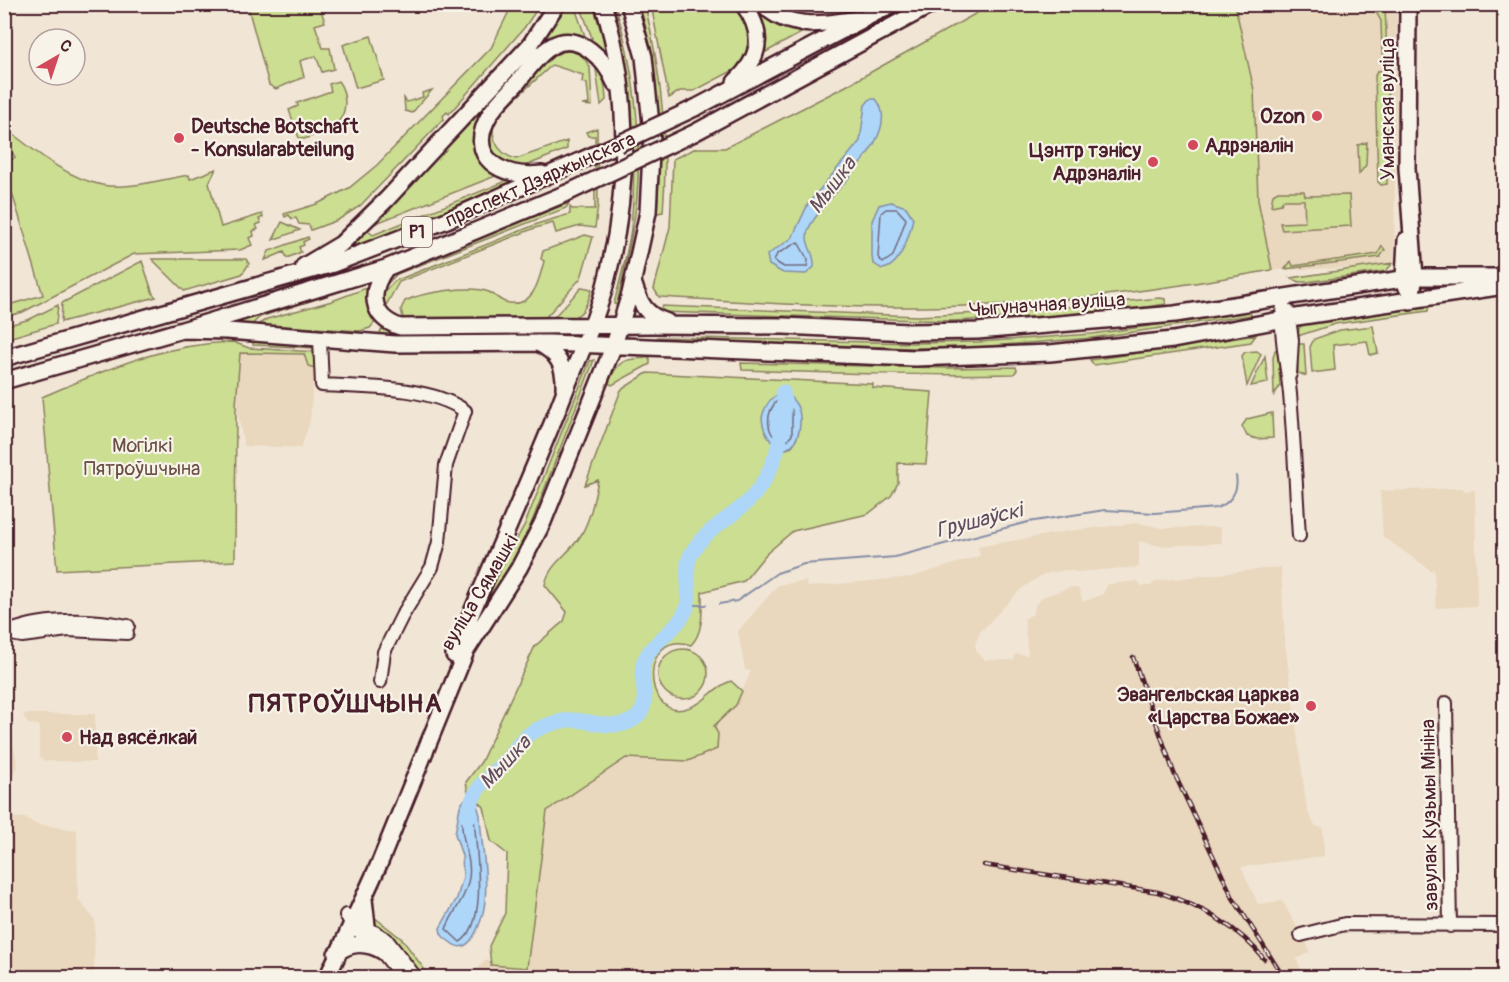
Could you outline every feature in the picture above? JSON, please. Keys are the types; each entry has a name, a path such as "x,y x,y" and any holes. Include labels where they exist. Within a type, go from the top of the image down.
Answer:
{"main road":[{"path":"277,281 341,244 530,45 557,4"},
{"name":"вуліца Сямашкі","path":"319,978 354,921 605,288 620,216 622,100 616,55 603,4"},
{"path":"629,4 641,42"},
{"path":"637,4 641,42"},
{"name":"Р1","path":"720,95 744,74 757,54 759,45 756,25 743,4"},
{"path":"763,4 781,18 809,24 823,25 872,17"},
{"name":"праспект Дзяржынскага","path":"4,358 333,264 447,220 697,107 872,17 892,4"},
{"name":"праспект Дзяржынскага","path":"4,381 386,268 567,193 693,133 933,4"},
{"name":"Уманская вуліца","path":"1408,4 1410,302"},
{"path":"560,170 529,176 507,173 487,158 482,140 485,124 494,110 543,53 564,42 590,49 607,67 622,100"},
{"name":"вуліца Сямашкі","path":"327,978 336,954 365,896 466,651 533,543 614,345 633,282 648,212 652,133 641,42"},
{"name":"Чыгуначная вуліца","path":"386,268 375,286 374,303 386,320 400,327 676,325 908,332 977,331 1089,323 1284,298 1410,277 1504,277"},
{"path":"633,282 643,309 657,319 676,325"},
{"path":"182,330 227,331 395,344 584,344 915,358 1050,353 1173,340 1285,319 1410,302 1504,286"},
{"path":"538,343 549,349 560,360 563,371 563,394"},
{"path":"336,954 343,948 358,943 384,952"}],"street":[{"path":"1284,298 1285,319 1293,354 1288,381 1299,536"},
{"path":"320,339 322,385 418,393 456,405 465,411 446,465 439,542 432,567 402,616 384,652 380,682"},
{"path":"5,633 18,627 68,621 123,629"},
{"name":"завулак Кузьмы Мініна","path":"1446,703 1450,926"},
{"path":"354,921 384,952 404,978"},
{"path":"354,921 395,948 416,978"},
{"path":"1301,935 1345,924 1504,925"}],"shaded area":[{"path":"1235,5 1397,5 1394,259 1389,267 1272,270 1258,200 1254,90"},
{"path":"233,349 313,354 317,377 313,383 310,421 301,448 244,446 236,405"},
{"path":"1463,488 1464,491 1475,490 1477,606 1436,608 1434,569 1432,571 1383,537 1380,491"},
{"path":"1139,523 1161,528 1220,527 1222,543 1160,546 1139,541 1139,567 1077,572 1066,570 1044,574 1022,588 980,632 975,644 977,652 985,660 1014,660 1015,654 1028,655 1024,619 1033,614 1035,605 1044,596 1072,587 1079,589 1083,602 1103,594 1108,584 1138,581 1142,586 1151,586 1156,581 1281,567 1285,643 1307,810 1315,826 1323,828 1324,856 1241,867 1258,904 1282,901 1306,942 1310,952 1296,959 1305,977 468,978 486,960 527,968 547,811 626,758 661,760 714,726 736,705 751,671 745,670 738,631 778,585 806,581 807,587 912,577 980,556 978,547 1069,531"},
{"path":"4,592 13,622 5,624 4,624"},
{"path":"4,703 18,767 5,787 4,787"},
{"name":"Над вясёлкай","path":"23,714 95,714 95,762 44,761 39,756 39,725 28,724"},
{"path":"4,817 26,818 35,824 77,830 78,899 95,920 94,977 5,977"}],"green space":[{"path":"247,4 319,5 325,22 315,25 323,48 330,48 334,69 322,72 316,56 300,61 304,77 276,89 269,85"},
{"path":"512,5 540,5 524,28 449,114 447,112 443,116 444,119 360,206 338,220 311,230 309,225 299,224 296,218 292,219 289,215 285,217 284,214 317,204 349,188 377,165 491,48"},
{"path":"546,5 550,5 537,29 374,208 370,206 525,37"},
{"path":"562,5 574,5 585,36 583,38 573,36 482,116 498,175 374,224 370,221 449,145 498,92"},
{"path":"580,5 593,5 605,44 606,58 601,50 590,42 592,38"},
{"path":"610,5 615,5 632,75 638,148 636,210 617,305 614,304 631,228 634,172 631,115 624,58"},
{"path":"640,5 645,5 651,31 662,108 665,186 663,212 657,213 659,134 655,82"},
{"path":"651,5 737,5 751,25 749,54 736,69 694,91 680,91 669,98"},
{"path":"749,5 755,5 763,13 803,29 803,32 766,52 763,29"},
{"path":"991,5 1235,5 1254,90 1258,200 1272,270 1099,296 968,306 858,307 659,297 654,289 670,227 673,159 696,148 725,148 846,86"},
{"path":"1376,5 1385,5 1387,59 1382,52 1381,21 1376,12"},
{"path":"371,36 384,80 356,88 343,45"},
{"path":"578,49 590,67 592,106 582,105 589,104 587,84 582,82 583,75 552,65 500,115 493,135 495,142 503,152 516,159 567,141 567,149 528,165 521,166 506,162 504,165 490,148 489,125 553,50"},
{"path":"595,62 602,76 605,90 606,100 601,105"},
{"path":"1388,70 1387,184 1381,185 1378,182 1375,76 1377,71"},
{"path":"338,81 345,101 341,119 325,131 304,139 299,138 289,110 298,106 297,103 331,91 329,84"},
{"path":"432,90 412,113 405,111 404,98 407,102 423,97 422,93"},
{"path":"597,128 598,205 595,228 580,226 556,233 553,223 535,228 399,282 383,311 378,290 385,291 395,281 540,223 570,214 570,207 572,209 595,209 595,136 588,136 586,132"},
{"path":"5,135 10,140 14,135 44,158 66,171 102,185 134,185 189,175 190,179 216,169 209,183 221,227 262,214 263,217 259,219 261,223 256,225 258,229 253,231 254,236 249,238 252,245 240,250 134,254 23,312 5,317 5,306 43,295 5,170 5,165 15,157 5,141"},
{"path":"1367,142 1366,165 1359,174 1358,145"},
{"path":"506,178 514,183 354,247 355,242 368,231 373,235 504,182"},
{"path":"1278,191 1304,191 1305,196 1349,195 1351,226 1282,230 1280,223 1305,222 1304,200 1283,200 1281,204 1271,206 1273,194"},
{"path":"569,203 566,208 397,274 387,284 383,284 390,273"},
{"path":"282,222 300,230 273,240"},
{"path":"585,235 593,237 581,278 545,318 545,321 408,322 403,318 401,309 405,301 447,290 481,290 505,302 522,302 528,298 537,285 544,261 541,259 543,251"},
{"path":"308,237 309,239 303,242 304,245 299,247 301,252 287,258 284,252 265,260 269,251"},
{"path":"1382,246 1385,250 1380,257 1285,269 1291,261 1293,266 1378,254"},
{"path":"152,259 246,259 249,264 242,274 184,291"},
{"path":"142,261 156,297 61,322 62,303"},
{"path":"1393,263 1386,271 1307,282 1299,282 1291,278"},
{"path":"372,278 370,282 260,317 249,327 227,325 227,323"},
{"path":"369,287 368,306 376,321 370,328 360,331 283,326 254,327 267,319 332,301"},
{"path":"582,287 592,289 583,311 574,317 551,320"},
{"path":"1165,299 1166,304 1105,313 953,321 659,312 662,306 918,316 1027,311"},
{"path":"1429,304 1428,311 1335,324 1298,336 1299,328 1303,324"},
{"path":"58,305 56,324 5,339 5,326 30,319"},
{"path":"1250,312 1251,315 1092,338 976,347 913,348 657,339 657,337 912,343 978,342 1092,334"},
{"path":"1373,326 1378,353 1370,355 1367,341 1333,345 1335,370 1312,373 1310,347 1314,339 1340,330"},
{"path":"383,328 394,332 572,331 571,333 382,336 380,332"},
{"path":"1256,335 1251,342 1094,365 1090,360"},
{"path":"253,341 311,346 313,348 253,345"},
{"name":"Могілкі Пятроўшчына","path":"233,342 249,348 317,352 319,369 308,366 304,354 240,353 236,405 235,561 57,570 42,397 112,368 158,353"},
{"path":"1297,344 1304,344 1306,376 1298,373"},
{"path":"1278,349 1280,386 1274,395 1273,358 1275,350"},
{"path":"1257,351 1261,354 1247,386 1242,356 1245,352"},
{"path":"1265,356 1268,383 1251,386"},
{"path":"650,358 650,364 612,385 608,383 623,362"},
{"path":"594,360 525,540 467,641 479,609 525,524 590,361"},
{"path":"741,363 947,368 1016,367 1017,370 1014,374 844,373 742,370"},
{"path":"647,373 873,384 873,388 932,392 926,464 898,463 898,483 891,496 868,514 793,531 766,554 744,581 702,592 701,620 695,640 691,645 674,643 662,649 655,660 654,688 660,700 670,708 684,709 698,704 731,681 742,691 736,705 714,726 718,734 717,749 688,761 626,758 547,811 527,968 491,965 489,946 505,913 507,854 491,841 484,807 468,792 466,782 481,762 535,646 564,621 567,612 545,585 555,565 576,542 587,522 598,480 585,485 621,390","holes":["798,412 797,436 790,448 782,449 773,444"]},
{"path":"1272,413 1273,438 1257,439 1247,436 1242,426 1247,419"},
{"path":"1499,647 1504,647 1504,914 1498,915"},
{"path":"683,649 701,656 708,674 701,692 683,699 665,692 658,674 665,656"},
{"path":"374,917 402,939 430,977 422,977 405,951 372,922"}],"water":[{"path":"870,99 876,99 882,114 880,130 872,147 859,165 817,214 809,228 807,239 814,267 806,274 783,273 769,265 767,255 792,238 808,204 860,141 865,105"},
{"path":"891,202 906,207 913,218 907,241 899,257 894,263 882,269 873,263 872,221 879,205"},
{"path":"787,392 796,404 800,423 795,442 786,449 772,442 764,428 762,418 770,400"},
{"path":"472,798 476,801 480,815 486,892 485,905 477,929 470,941 461,947 444,938 440,928 457,898 463,877 462,856 455,834 460,806 465,799"}],"waterway":[{"name":"Мышка","path":"468,818 476,792 527,735 545,726 565,721 578,720 618,725 633,720 639,715 644,702 642,672 646,658 685,612 691,554 708,533 744,505 763,482 770,468 781,437 783,392"},
{"name":"Грушаўскі","path":"719,604 737,601 777,573 804,564 895,557 1028,522 1105,510 1155,513 1216,508 1229,500 1235,492 1236,476"},
{"name":"Грушаўскі","path":"688,605 706,605"}],"railway":[{"path":"1133,657 1174,773 1233,898 1284,978"},
{"path":"984,865 1158,892 1188,903 1216,918 1242,936 1264,959"}],"place":[{"name":"Ozon","path":"1317,116"},
{"name":"Deutsche Botschaft - Konsularabteilung","path":"179,138"},
{"name":"Адрэналін","path":"1193,145"},
{"name":"Цэнтр тэнісу Адрэналін","path":"1153,162"},
{"name":"Эвангельская царква «Царства Божае»","path":"1311,706"},
{"name":"Над вясёлкай","path":"67,737"}],"district":[{"name":"ПЯТРОЎШЧЫНА","path":"346,703"}]}
